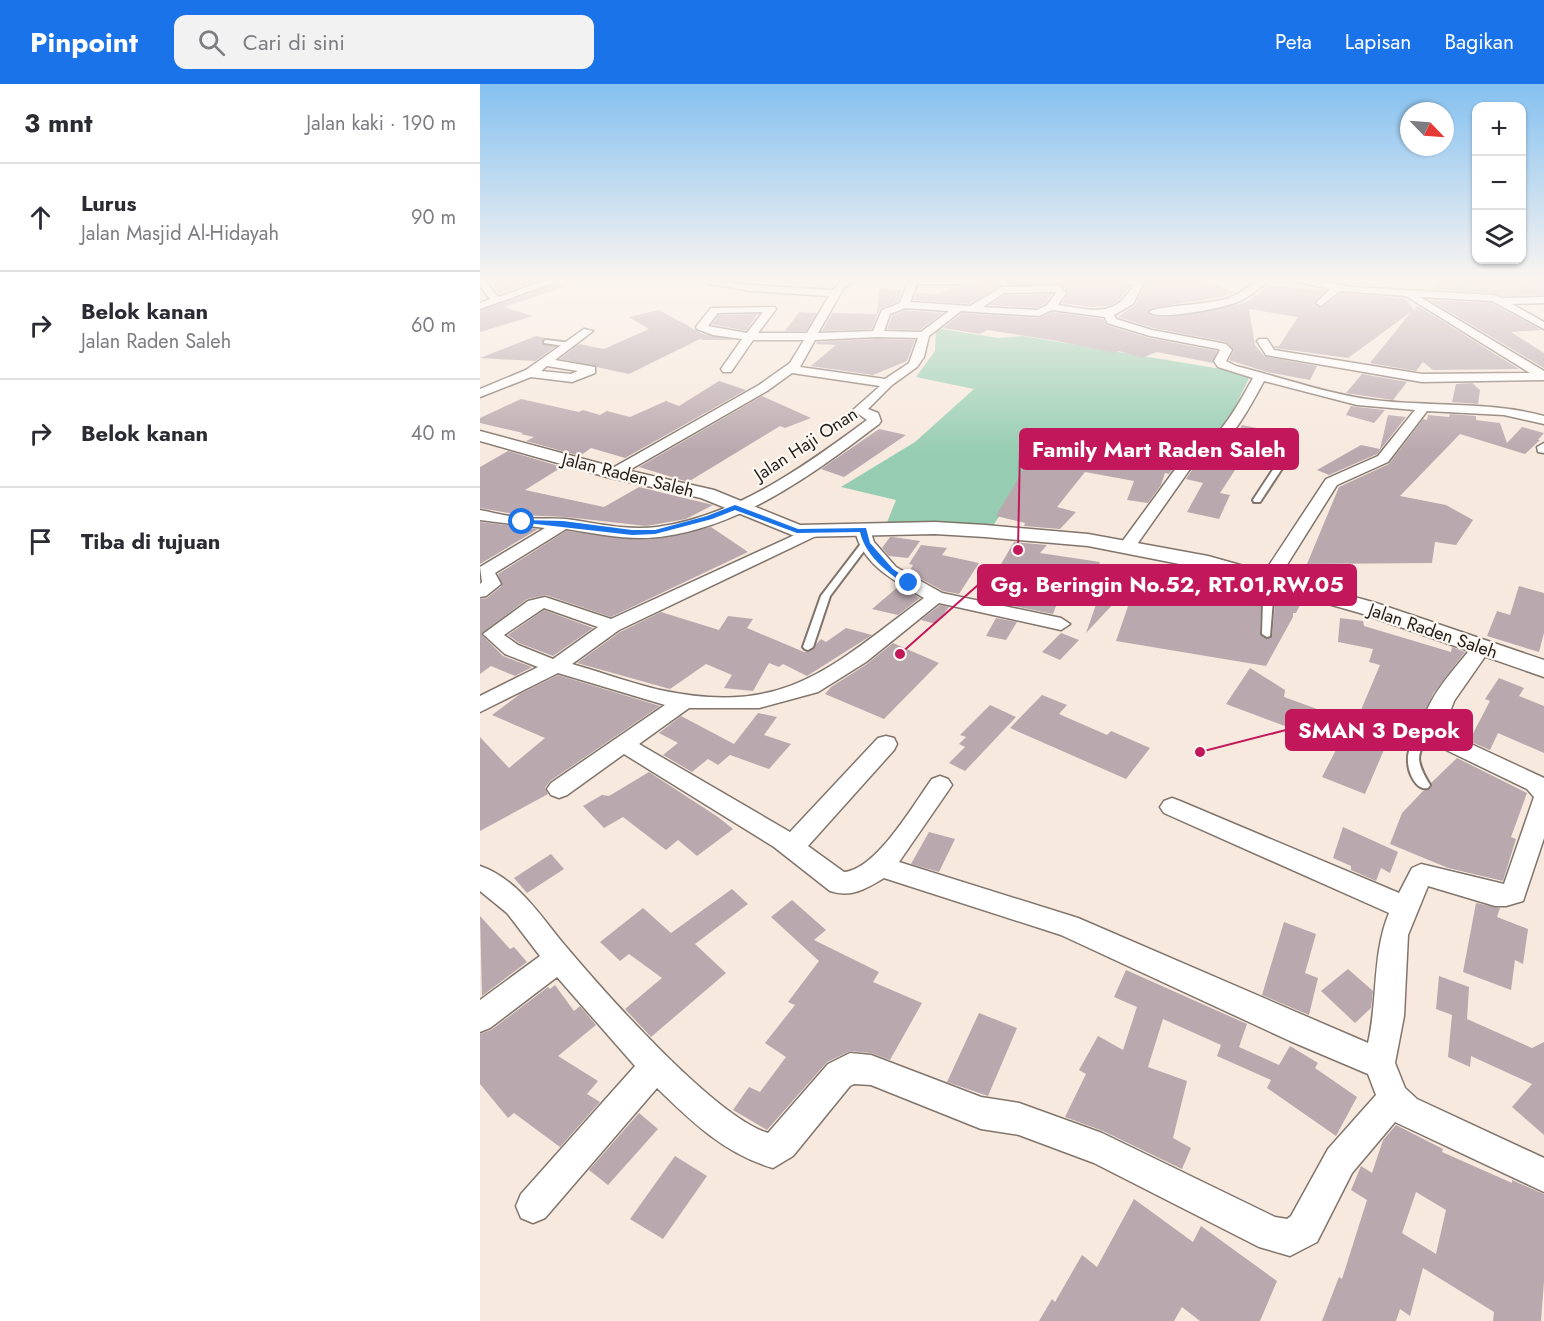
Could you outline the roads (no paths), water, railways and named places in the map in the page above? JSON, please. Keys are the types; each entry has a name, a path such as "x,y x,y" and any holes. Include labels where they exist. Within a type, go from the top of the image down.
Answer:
{"street":[{"path":"480,393 531,373 581,337"},
{"path":"727,369 749,337"},
{"path":"614,473 763,388 790,369 800,358 810,337"},
{"name":"Jalan Haji Onan","path":"735,507 787,481 874,422 873,416 859,410 885,388 887,383 913,365 923,337"},
{"path":"1173,337 1222,346 1226,350 1220,361 1221,365 1261,375 1322,395 1422,409 1481,410 1544,420"},
{"path":"1479,337 1544,376"},
{"path":"1263,341 1270,353 1422,378 1544,376"},
{"path":"531,373 572,378 591,370 545,362"},
{"path":"790,369 887,383"},
{"path":"1127,546 1188,461 1199,455 1223,433 1261,375"},
{"path":"1269,579 1331,482 1383,459 1409,429 1422,409"},
{"name":"Jalan Raden Saleh","path":"480,436 614,473 707,494 790,529 864,536 935,528 985,531 1127,546 1199,561 1368,608 1544,669"},
{"path":"1103,442 1188,461"},
{"path":"480,515 522,522 563,523 632,533 655,532 710,518 735,507"},
{"path":"480,592 492,584 486,571 563,523"},
{"path":"480,705 555,667 612,626 812,532"},
{"path":"864,536 890,571 936,597 1061,624"},
{"path":"612,626 545,602 534,605 493,634 505,646 555,667 603,678 665,698 686,700 779,699 810,688 829,677 936,597"},
{"path":"1482,648 1440,707 1432,726 1433,731 1442,739 1535,783 1544,792"},
{"path":"559,789 686,700"},
{"path":"792,846 886,744"},
{"path":"633,750 792,846 839,883 856,882 881,867 940,785"},
{"path":"1544,800 1514,893 1507,897 1499,896 1437,876 1421,875 1394,935 1389,1016 1379,1063 1394,1099 1406,1110 1544,1175"},
{"path":"1172,807 1405,908"},
{"path":"881,867 1068,926 1301,1031 1379,1063"},
{"path":"480,877 511,900 559,959 656,1066 735,1136 761,1151 773,1151 781,1144 839,1075 850,1068 871,1070 981,1113 1019,1119 1102,1150 1272,1234 1290,1238 1304,1229 1340,1161 1394,1099"},
{"path":"480,1018 559,959"},
{"path":"533,1206 656,1066"}],"lane":[{"path":"546,342 571,345"},
{"path":"1257,500 1281,464"},
{"path":"808,647 826,596 864,536"},
{"path":"1179,584 1199,561"},
{"path":"1194,586 1199,561"},
{"path":"1104,572 1266,598 1267,634"},
{"path":"1424,785 1415,774 1412,764 1414,751 1432,726"}],"place":[{"name":"Family Mart Raden Saleh","path":"1018,550"},
{"name":"Gg. Beringin No.52, RT.01,RW.05","path":"900,654"},
{"name":"SMAN 3 Depok","path":"1200,752"}]}
